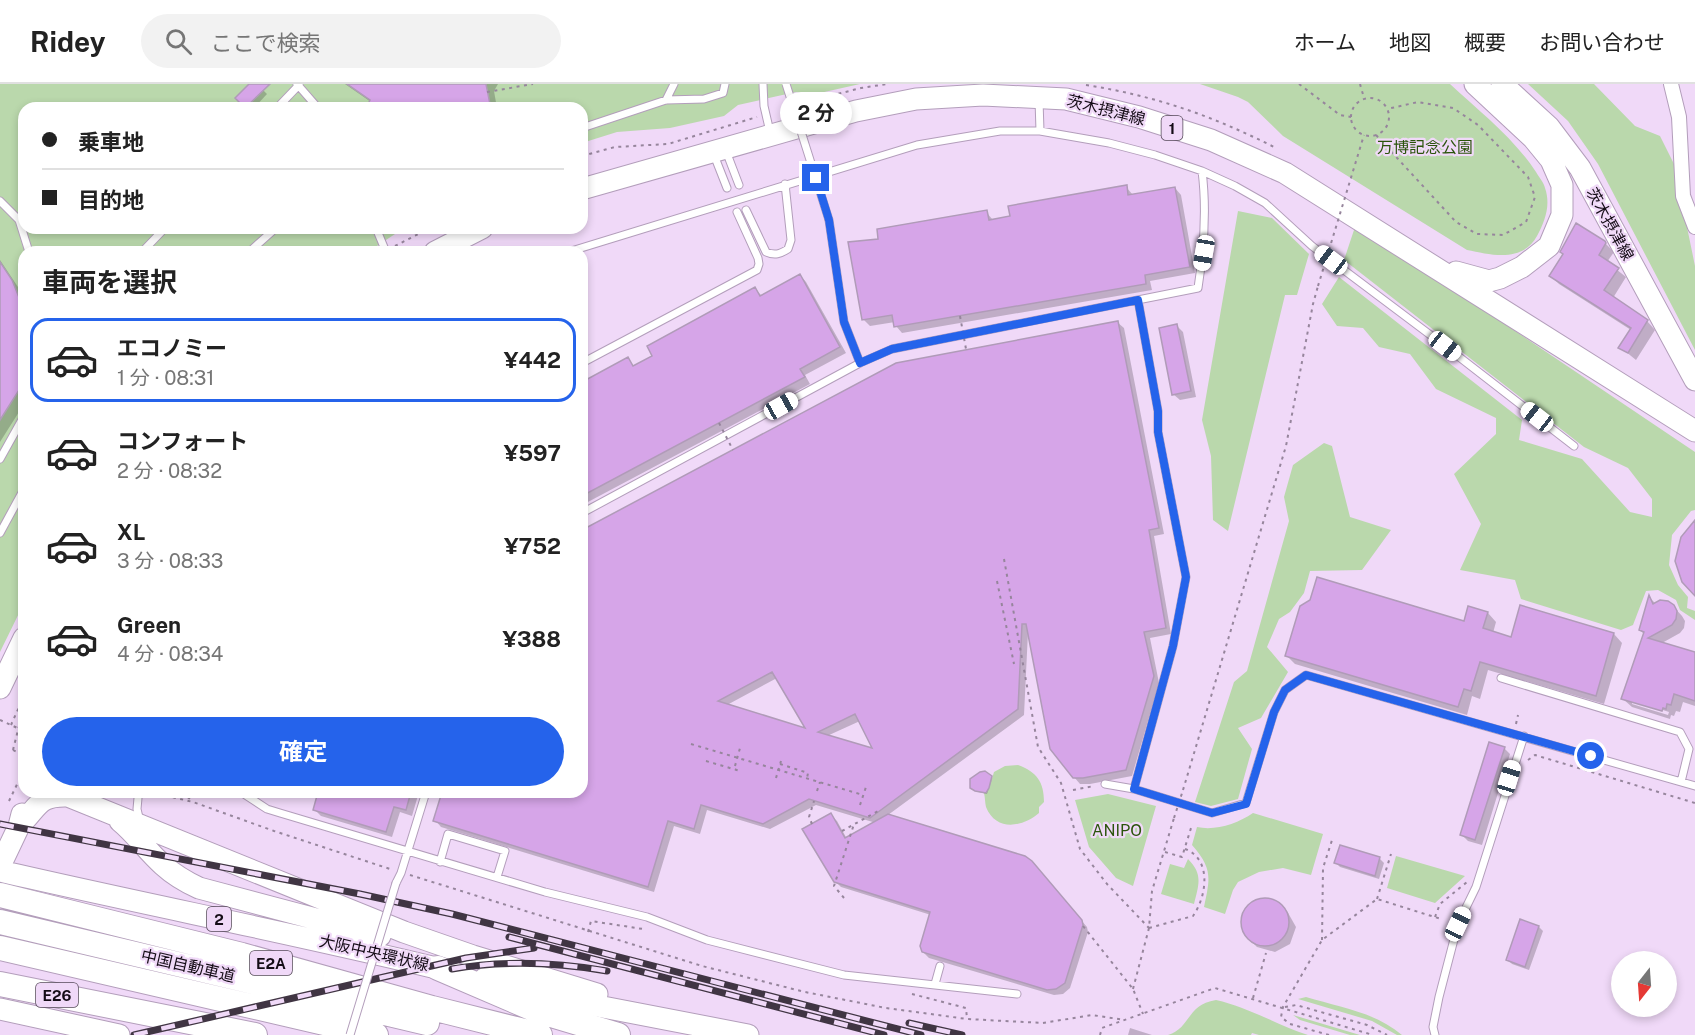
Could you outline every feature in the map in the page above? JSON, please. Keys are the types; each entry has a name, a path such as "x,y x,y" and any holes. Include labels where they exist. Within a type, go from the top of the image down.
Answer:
{"highway":[{"name":"E2A","path":"0,895 111,921 540,1035"},
{"name":"中国自動車道","path":"0,922 481,1035"},
{"name":"中国自動車道","path":"0,948 376,1035"},
{"path":"438,968 538,1011 618,1035"},
{"name":"E26","path":"0,984 255,1035"}],"main road":[{"name":"茨木摂津線","path":"1428,262 1473,278 1489,281 1500,278 1522,267 1549,246 1562,216 1562,185 1551,160 1533,138 1475,84"},
{"name":"茨木摂津線","path":"1502,84 1549,127 1580,168 1695,380"},
{"name":"茨木摂津線","path":"588,187 856,111 916,99 983,95 1067,95 1222,145 1285,173 1695,431"},
{"path":"447,246 470,234"},
{"path":"0,688 18,650"},
{"path":"2,865 30,798"},
{"path":"19,826 46,798"},
{"path":"73,798 429,942 713,1029"},
{"path":"105,810 132,832 162,865 199,888 387,938 438,968"},
{"name":"大阪中央環状線","path":"2,865 122,899 312,938 577,1002 748,1035"},
{"path":"0,1009 118,1035"}],"street":[{"path":"1671,84 1680,117 1683,196 1695,227"}],"lane":[{"path":"666,100 674,84"},
{"path":"588,126 666,100 704,99 723,93 725,84"},
{"path":"763,84 764,106 770,135"},
{"path":"786,84 829,220 844,322 860,363"},
{"path":"283,102 298,85 313,102"},
{"path":"1039,96 1040,131"},
{"path":"587,246 917,145 1000,131 1040,131 1109,143 1202,171 1265,203 1312,246 1574,446"},
{"path":"719,151 739,185"},
{"path":"719,151 727,188"},
{"path":"588,510 860,363 892,349 1198,288 1204,253 1205,196 1202,171"},
{"path":"746,210 766,252 772,255 780,254 788,249 791,240 785,184"},
{"path":"0,201 18,219"},
{"path":"588,360 757,270 758,258 737,212"},
{"path":"148,246 159,234"},
{"path":"256,246 269,234"},
{"path":"1134,789 1173,646 1186,577 1158,432 1158,411 1138,300"},
{"path":"0,459 18,427"},
{"path":"0,533 18,500"},
{"path":"1105,784 1134,789 1212,813 1246,804 1274,712 1285,690 1306,675 1695,786"},
{"path":"1501,678 1680,732 1689,749 1681,782"},
{"path":"1435,1035 1433,1027 1439,997 1458,924 1476,887 1524,736"},
{"path":"138,798 137,809 141,825"},
{"path":"250,798 267,809 545,892 647,917 707,940 844,975 1017,994"},
{"path":"350,1035 424,798"},
{"path":"440,862 448,834 505,852 497,877"},
{"path":"935,984 940,966"}],"path":[{"path":"487,92 533,84"},
{"path":"794,105 861,88 887,84"},
{"path":"1299,84 1340,115 1351,117"},
{"path":"1360,84 1364,98"},
{"path":"1364,98 1378,100 1387,109 1389,119 1385,129 1376,135 1364,135 1355,128 1351,117 1354,106 1364,98"},
{"path":"1376,135 1456,222 1477,234 1503,235 1526,222 1535,197 1528,177 1478,125 1453,108 1418,102 1387,109"},
{"path":"588,154 615,147 668,144 751,119"},
{"path":"1133,989 1149,928 1152,891 1286,446 1313,304 1364,135"},
{"path":"397,246 419,234"},
{"path":"960,316 966,349"},
{"path":"719,423 733,450"},
{"path":"1004,560 1038,747 1061,783 1080,849 1107,884 1149,928"},
{"path":"998,581 1015,664"},
{"path":"11,725 18,709"},
{"path":"1516,724 1518,715"},
{"path":"0,720 18,728"},
{"path":"18,730 13,750 18,752"},
{"path":"691,744 863,795"},
{"path":"735,766 740,748"},
{"path":"1528,760 1535,755 1695,803"},
{"path":"707,756 706,761 740,771 741,766"},
{"path":"776,778 780,763 808,773 807,778"},
{"path":"817,791 819,782"},
{"path":"5,810 18,783"},
{"path":"1073,790 1105,784"},
{"path":"860,805 866,787"},
{"path":"176,798 588,932 702,966 805,992 886,1008 967,1018 1042,1023 1092,1015 1125,1020"},
{"path":"189,798 193,802"},
{"path":"812,824 809,817 814,801"},
{"path":"842,831 880,810"},
{"path":"844,898 834,886 854,824"},
{"path":"1164,852 1182,857 1191,828"},
{"path":"1322,940 1323,868 1333,837"},
{"path":"1149,928 1193,916 1200,906 1204,875 1201,860 1192,851 1185,849"},
{"path":"1329,1035 1290,1024 1281,1017 1283,1007 1322,940 1377,899 1390,854"},
{"path":"1436,917 1440,904 1467,881"},
{"path":"1377,899 1442,919"},
{"path":"588,932 591,921 643,929 647,917"},
{"path":"1083,926 1133,989 1143,1014"},
{"path":"1253,998 1266,953"},
{"path":"900,980 897,990 966,1008 967,1018"},
{"path":"1100,1035 1102,1028 1215,988 1373,1035"},
{"path":"1283,1007 1296,1005 1367,1025 1387,1035"}],"green space":[{"path":"0,84 860,84 811,95 796,92 738,105 724,116 670,128 617,132 588,141 588,102 18,102 18,234 395,234 377,246 18,246 18,615 0,652"},
{"name":"万博記念公園","path":"1200,84 1450,84 1507,136 1544,184 1547,207 1542,225 1531,245 1515,254 1496,255 1467,250 1283,136 1248,102"},
{"path":"1528,84 1594,84 1635,126 1660,136 1674,164 1695,266 1695,350 1598,164 1568,121"},
{"path":"1238,211 1272,218 1309,254 1297,295 1285,295 1228,531 1213,520 1211,456 1202,420"},
{"path":"1356,224 1695,452 1695,510 1691,511 1672,535 1669,565 1678,585 1688,597 1687,608 1695,611 1695,620 1680,610 1676,600 1658,590 1646,591 1633,625 1621,630 1521,599 1515,580 1460,570 1481,524 1454,474 1496,434 1496,418 1436,389 1410,354 1379,347 1363,328 1337,326 1322,304 1339,277 1522,420 1519,440 1582,459 1630,512 1652,517 1652,499 1628,468 1584,447 1344,260"},
{"path":"1324,443 1332,446 1350,517 1391,530 1362,570 1310,571 1304,593 1290,612 1279,619 1267,647 1288,672 1261,718 1238,728 1252,749 1238,799 1211,806 1195,802 1234,682 1247,671 1289,521 1284,497 1293,465"},
{"path":"1018,765 1030,771 1041,783 1044,802 1039,807 1039,813 1033,818 1018,824 1003,824 990,815 984,793 989,788 994,772 1005,766"},
{"name":"ANIPO","path":"1108,794 1156,806 1133,886 1116,878 1089,847 1075,800"},
{"path":"1253,813 1323,834 1311,875 1283,868 1259,872 1238,882 1225,914 1204,907 1208,874 1204,861 1192,845 1197,827 1226,826"},
{"path":"1396,856 1465,876 1435,903 1387,888"},
{"path":"1188,859 1198,875 1194,904 1161,894 1170,864 1184,868"},
{"path":"1306,997 1368,1016 1402,1035 1397,1035 1372,1021 1298,999"},
{"path":"1216,1000 1240,1007 1308,1035 1252,1033 1251,1035 1168,1035 1181,1027 1199,1007"},
{"path":"1293,1015 1360,1035 1350,1035 1300,1020"}],"building":[{"path":"249,84 270,84 251,102 239,102 235,98"},
{"path":"347,84 486,84 490,102 369,102 370,100"},
{"path":"1127,185 1128,195 1175,187 1190,267 1145,275 1146,284 894,327 892,315 862,320 848,242 878,239 877,229 987,210 989,220 1010,216 1008,206"},
{"path":"1576,223 1605,241 1599,255 1619,268 1604,290 1648,320 1628,353 1618,348 1631,328 1549,276 1563,254 1560,252"},
{"path":"0,262 12,280 18,295 18,392 0,420"},
{"path":"800,274 840,347 800,369 805,377 588,493 588,379 628,357 633,366 652,356 647,346 755,287 760,296"},
{"path":"1118,321 1159,528 1149,530 1166,628 1144,632 1154,676 1126,770 1073,778 1050,749 1026,624 1022,624 1018,709 870,818 809,799 763,824 701,805 694,829 668,821 648,887 433,821 440,798 588,798 588,527 896,363","holes":["772,672 805,728 718,701","855,714 872,748 818,732"]},
{"path":"1177,324 1191,391 1172,395 1159,328"},
{"path":"1695,520 1695,596 1682,582 1675,561 1681,537"},
{"path":"1317,577 1464,621 1468,606 1488,612 1483,628 1511,637 1520,605 1614,633 1596,696 1480,662 1471,691 1464,689 1458,707 1285,656 1300,606 1310,600"},
{"path":"1649,595 1653,604 1660,600 1668,601 1677,611 1672,625 1648,638 1695,652 1695,701 1674,694 1671,705 1667,704 1666,709 1663,708 1662,711 1621,699 1644,632 1639,630"},
{"path":"1489,742 1505,747 1475,840 1460,835"},
{"path":"985,771 992,776 986,793 970,788 970,779"},
{"path":"316,798 409,798 406,810 394,807 386,832 313,810"},
{"path":"831,813 845,838 888,814 1025,856 1032,861 1082,920 1083,925 1065,983 1056,989 1047,990 922,952 920,946 930,912 834,882 802,829"},
{"path":"1340,845 1380,857 1375,876 1334,863"},
{"path":"1265,898 1282,905 1289,922 1282,939 1265,946 1248,939 1241,922 1248,905"},
{"path":"1520,919 1539,926 1525,967 1506,960"}],"railway":[{"path":"0,824 452,914 921,1035"},
{"path":"509,937 884,1035"},
{"path":"134,1035 466,958 534,948"},
{"path":"452,969 491,964 529,963 607,971"},
{"path":"909,1023 962,1035"}],"route":[{"path":"816,178 829,220 844,322 860,363 892,349 1138,300 1158,411 1158,432 1186,577 1173,646 1134,789 1212,813 1246,804 1274,712 1285,690 1306,675 1591,756"}]}
